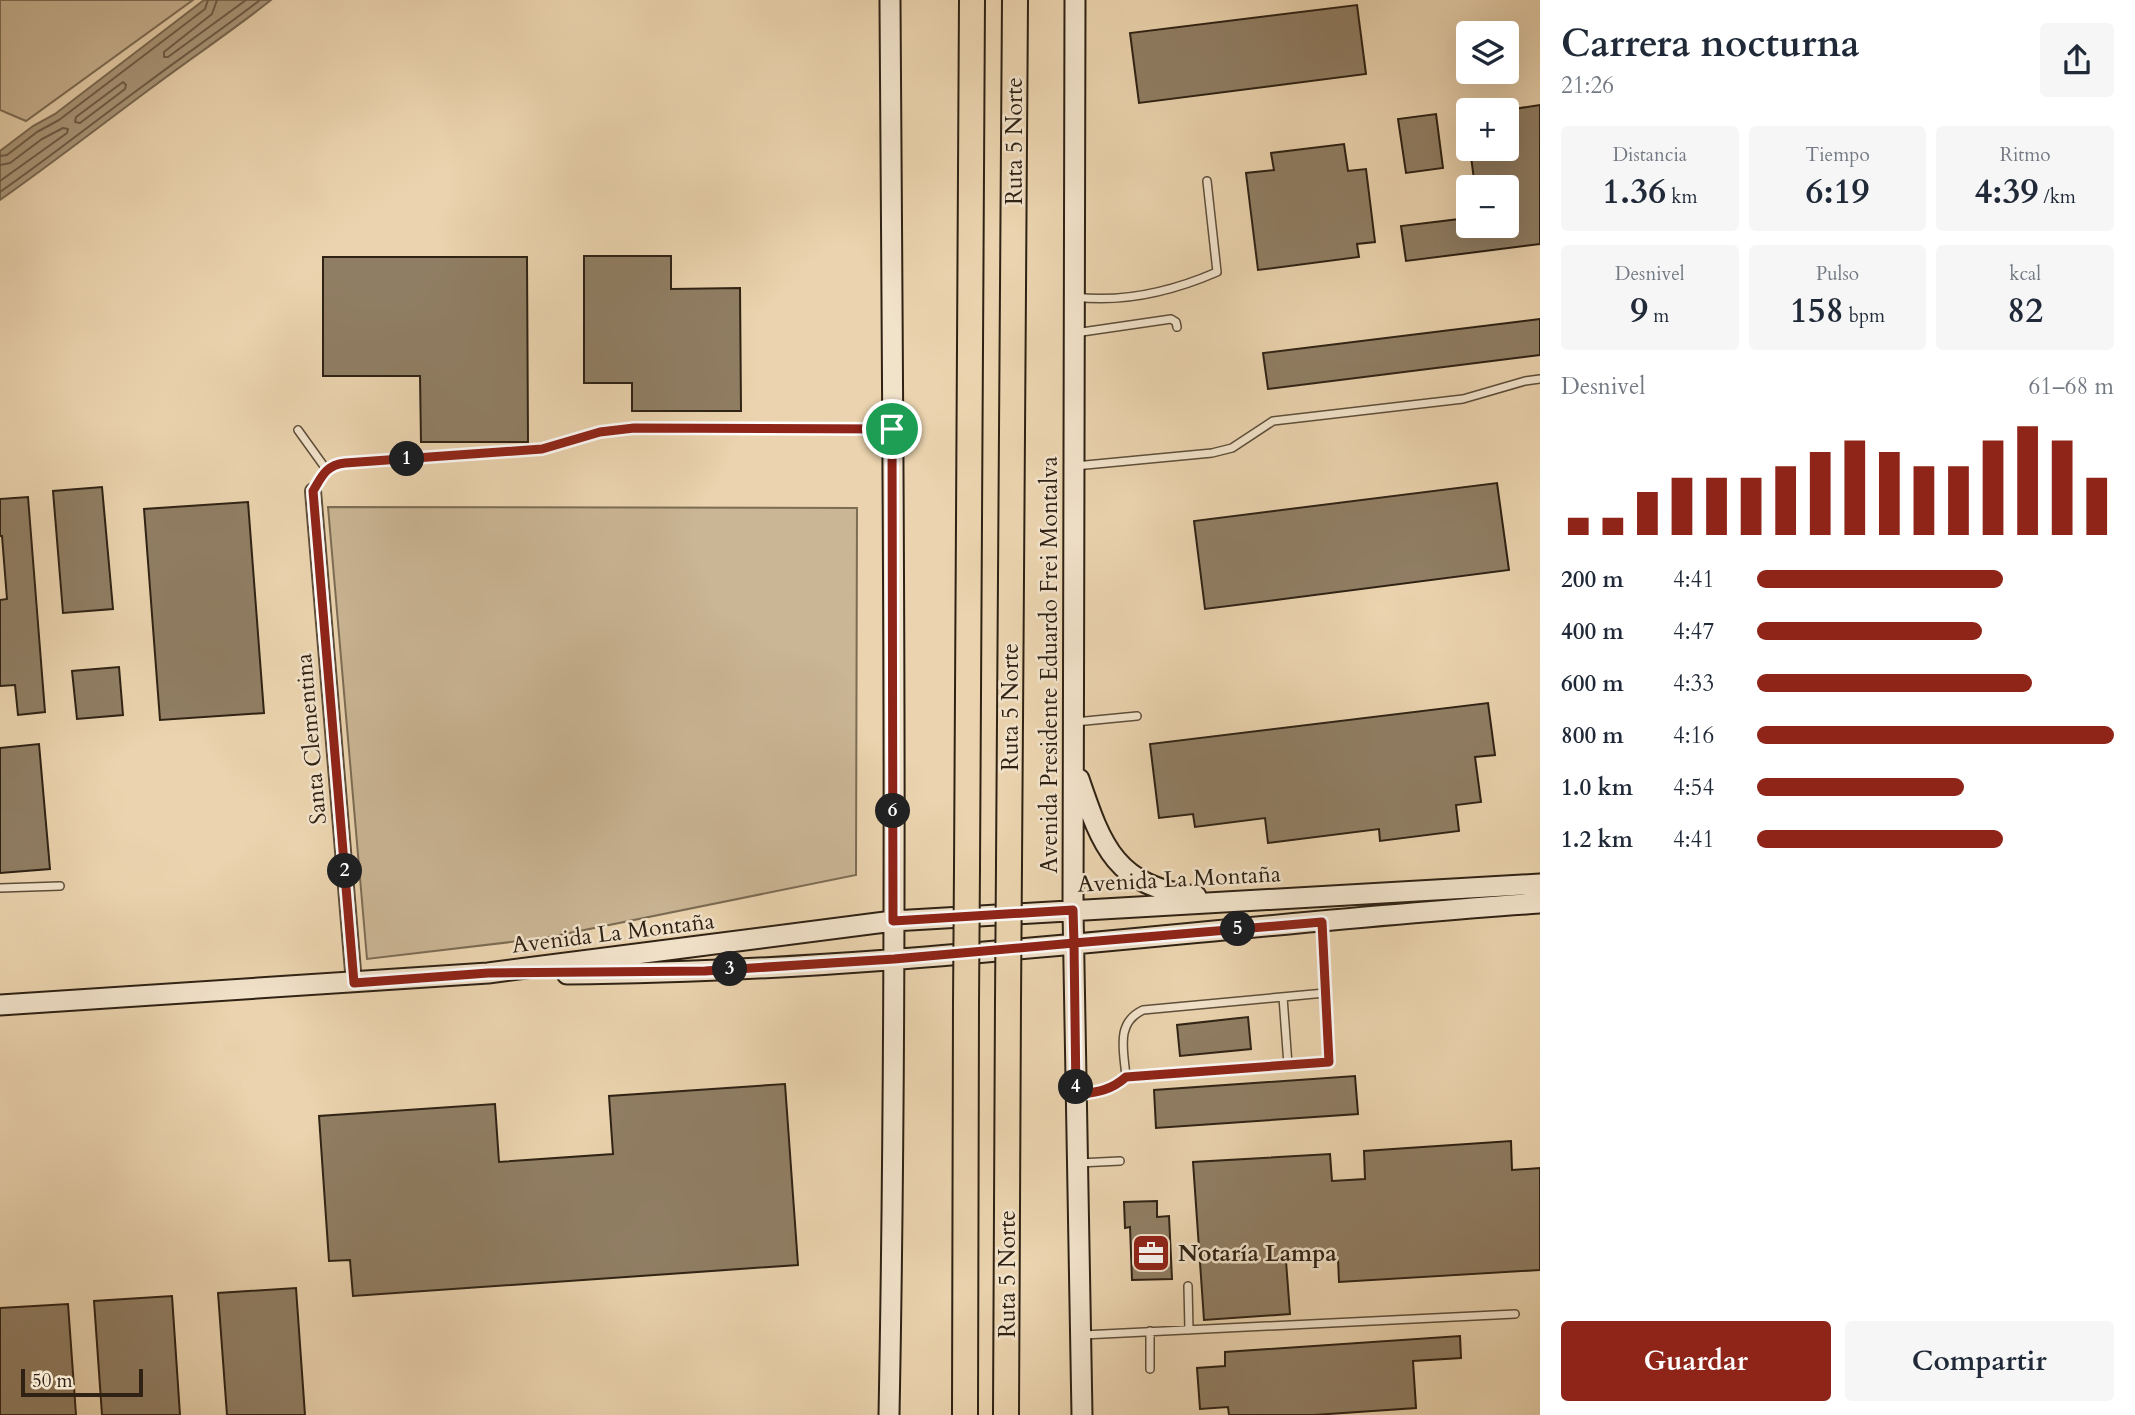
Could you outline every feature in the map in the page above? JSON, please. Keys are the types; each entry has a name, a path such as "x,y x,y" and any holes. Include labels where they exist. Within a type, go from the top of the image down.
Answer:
{"highway":[{"name":"Ruta 5 Norte","path":"965,1415 972,0"},
{"name":"Ruta 5 Norte","path":"1006,1415 1015,0"}],"main road":[{"path":"889,1415 894,959 890,0"},
{"name":"Avenida Presidente Eduardo Frei Montalva","path":"1075,0 1073,910 1082,1415"},
{"path":"1074,764 1104,845 1131,874 1173,892 1239,901"},
{"name":"Avenida La Montaña","path":"0,1006 488,973 893,921 1540,884"},
{"name":"Avenida La Montaña","path":"488,973 656,973 894,959 1540,903"}],"street":[{"name":"Santa Clementina","path":"313,491 354,983"}],"lane":[{"path":"1074,297 1146,295 1187,285 1217,272 1207,181"},
{"path":"1074,332 1171,319 1176,321 1177,327"},
{"path":"1074,467 1212,453 1232,448 1273,421 1463,399 1540,379"},
{"path":"313,491 326,469 335,464 542,449 600,432 634,428 892,429"},
{"path":"298,430 326,469"},
{"path":"1074,722 1137,716"},
{"path":"0,888 60,886"},
{"path":"1076,1095 1106,1091 1114,1088 1126,1077 1329,1062 1322,922"},
{"path":"1126,1077 1122,1032 1126,1023 1143,1010 1325,993"},
{"path":"1283,997 1288,1065"},
{"path":"1078,1163 1120,1161"},
{"path":"1188,1286 1189,1330"},
{"path":"1081,1335 1515,1314"},
{"path":"1150,1331 1150,1368"}],"shaded area":[{"path":"0,0 193,0 26,121 0,110"},
{"path":"328,507 857,508 856,875 545,938 367,959"}],"water":[{"path":"204,0 271,0 0,200 0,151 33,126 55,114"}],"building":[{"path":"1357,5 1366,74 1139,103 1130,33"},
{"path":"1540,105 1540,244 1406,261 1401,226 1456,219 1456,238 1519,238 1519,175 1473,175 1472,161 1519,161 1519,108"},
{"path":"1436,114 1443,168 1406,173 1398,119"},
{"path":"1344,144 1348,171 1366,169 1375,242 1357,244 1359,257 1258,270 1246,173 1274,170 1271,153"},
{"path":"584,256 671,256 671,289 740,288 741,411 632,411 632,383 584,383"},
{"path":"323,257 527,257 528,442 421,442 420,376 323,376"},
{"path":"1540,319 1540,355 1268,389 1263,353"},
{"path":"1497,483 1509,570 1205,609 1194,521"},
{"path":"102,487 113,609 63,613 53,491"},
{"path":"28,497 45,712 18,715 15,685 0,686 0,600 7,599 0,536 0,499"},
{"path":"248,502 264,713 160,720 144,509"},
{"path":"119,667 123,715 77,719 72,671"},
{"path":"1488,703 1495,755 1475,757 1481,802 1456,805 1459,831 1380,841 1379,829 1268,843 1265,818 1195,827 1193,814 1159,818 1150,744"},
{"path":"39,744 50,869 0,873 0,748"},
{"path":"1248,1017 1251,1049 1180,1056 1177,1025"},
{"path":"1355,1076 1358,1114 1156,1128 1154,1090"},
{"path":"785,1084 798,1265 353,1296 350,1260 329,1261 319,1116 495,1104 499,1162 613,1154 609,1096"},
{"path":"1511,1141 1512,1170 1540,1168 1540,1270 1339,1282 1338,1258 1286,1261 1290,1314 1204,1320 1193,1162 1330,1154 1332,1181 1365,1179 1364,1151"},
{"name":"Notaría Lampa","path":"1157,1201 1157,1217 1169,1216 1172,1279 1132,1280 1130,1227 1125,1228 1124,1202"},
{"path":"296,1288 305,1415 227,1415 218,1293"},
{"path":"172,1296 180,1415 102,1415 94,1301"},
{"path":"68,1304 76,1415 0,1415 0,1308"},
{"path":"1460,1336 1461,1358 1413,1361 1416,1408 1314,1415 1229,1415 1228,1407 1200,1409 1197,1368 1225,1366 1225,1352"}],"place":[{"name":"Notaría Lampa","path":"1151,1253"}],"route":[{"path":"892,429 634,428 600,432 574,442 542,449 345,463 326,469 313,491 354,983 488,973 705,971 894,959 1074,943 1076,1095 1106,1091 1114,1088 1126,1077 1329,1062 1322,922 1074,943 1073,910 893,921 892,429"}]}
